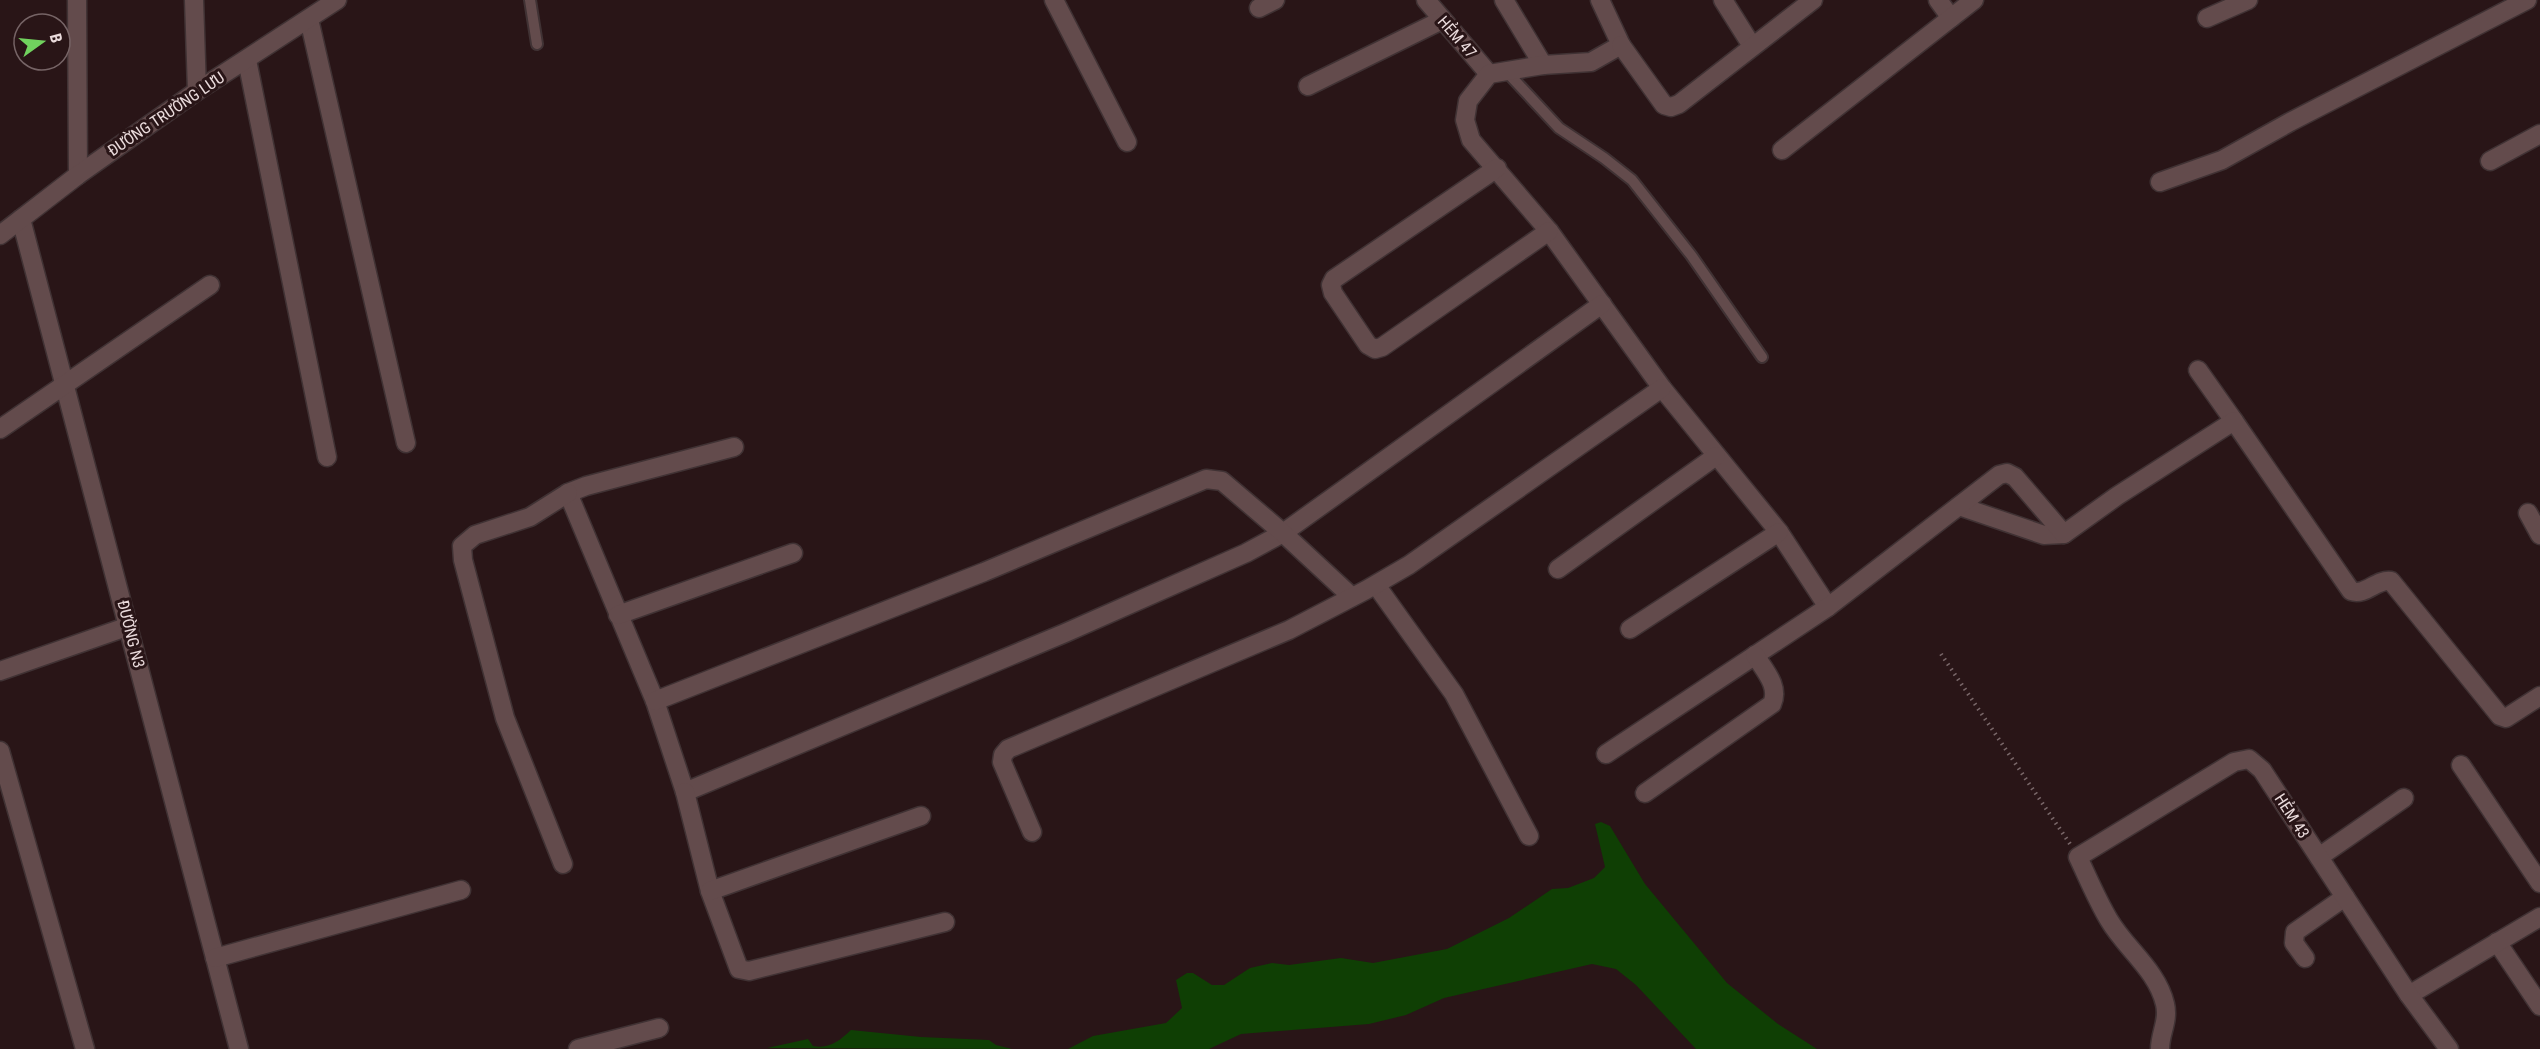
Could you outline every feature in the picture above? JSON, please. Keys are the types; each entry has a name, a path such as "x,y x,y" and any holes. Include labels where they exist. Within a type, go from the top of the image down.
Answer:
{"street":[{"path":"77,0 78,175"},
{"path":"194,0 197,91"},
{"name":"ĐƯỜNG TRƯỜNG LƯU","path":"0,235 78,175 197,91 337,0"},
{"path":"1054,0 1127,142"},
{"name":"HẺM 47","path":"1426,0 1442,20 1498,73"},
{"path":"1504,0 1543,65"},
{"path":"1600,0 1621,45 1664,105 1671,107 1679,104 1813,0"},
{"path":"1723,0 1752,46"},
{"path":"1938,0 1951,18"},
{"path":"1782,150 1974,0"},
{"path":"2207,18 2248,0"},
{"path":"2160,182 2222,160 2290,122 2527,0"},
{"path":"309,19 406,443"},
{"path":"1308,86 1442,20"},
{"path":"1621,45 1591,62 1543,65 1498,73 1468,100 1465,120 1471,140 1550,231 1662,388 1779,532 1828,607"},
{"path":"247,60 327,458"},
{"path":"2490,161 2540,134"},
{"path":"1497,168 1334,279 1331,285 1333,293 1368,345 1375,349 1382,347 1550,231"},
{"name":"ĐƯỜNG N3","path":"21,219 239,1049"},
{"path":"0,429 210,285"},
{"path":"685,792 1065,633 1246,553 1283,532 1602,304"},
{"path":"2198,370 2351,591 2361,593 2378,583 2391,581 2500,716 2506,718 2540,696"},
{"path":"1032,832 1002,762 1003,755 1008,749 1289,630 1381,582 1409,565 1662,388"},
{"path":"1959,506 2044,535 2064,534 2117,496 2234,421"},
{"path":"563,864 505,718 463,560 462,546 475,535 530,517 568,493 586,486 734,447"},
{"path":"1558,569 1716,456"},
{"path":"1606,754 1828,607 1999,475 2007,473 2015,477 2064,534"},
{"path":"655,701 984,572 1206,479 1222,482 1283,532 1352,597"},
{"path":"568,493 655,701 685,792 710,891 739,969 749,972 945,922"},
{"path":"2528,513 2540,535"},
{"path":"1630,629 1779,532"},
{"path":"618,615 794,553"},
{"path":"1381,582 1454,694 1529,836"},
{"path":"0,671 129,626"},
{"path":"1645,793 1772,704 1775,688 1755,655"},
{"path":"0,751 85,1049"},
{"name":"HẺM 43","path":"2081,856 2234,762 2248,759 2262,770 2409,995 2448,1049"},
{"path":"2461,765 2540,883"},
{"path":"2319,857 2404,798"},
{"path":"710,891 921,816"},
{"path":"2081,856 2109,921 2149,971 2165,1003 2167,1021 2160,1040 2160,1049"},
{"path":"215,958 461,890"},
{"path":"2305,958 2294,943 2295,933 2345,897"},
{"path":"2409,995 2540,917"},
{"path":"2497,942 2540,1006"},
{"path":"578,1049 659,1028"}],"lane":[{"path":"530,0 537,44"},
{"path":"1498,73 1559,128 1632,180 1691,255 1762,357"}],"path":[{"path":"1941,654 2081,856"}],"shaded area":[{"path":"1601,822 1610,826 1645,884 1727,983 1778,1024 1817,1049 1696,1049 1636,985 1616,969 1592,964 1444,998 1406,1015 1369,1024 1241,1034 1209,1049 1068,1049 1093,1036 1166,1023 1182,1008 1176,980 1187,973 1193,973 1212,985 1224,985 1250,968 1272,963 1289,965 1341,958 1373,963 1447,949 1509,918 1552,889 1568,888 1594,878 1605,867 1595,824"},
{"path":"851,1030 921,1037 989,1040 996,1045 1012,1049 767,1048 808,1039 813,1046 829,1045"}]}
